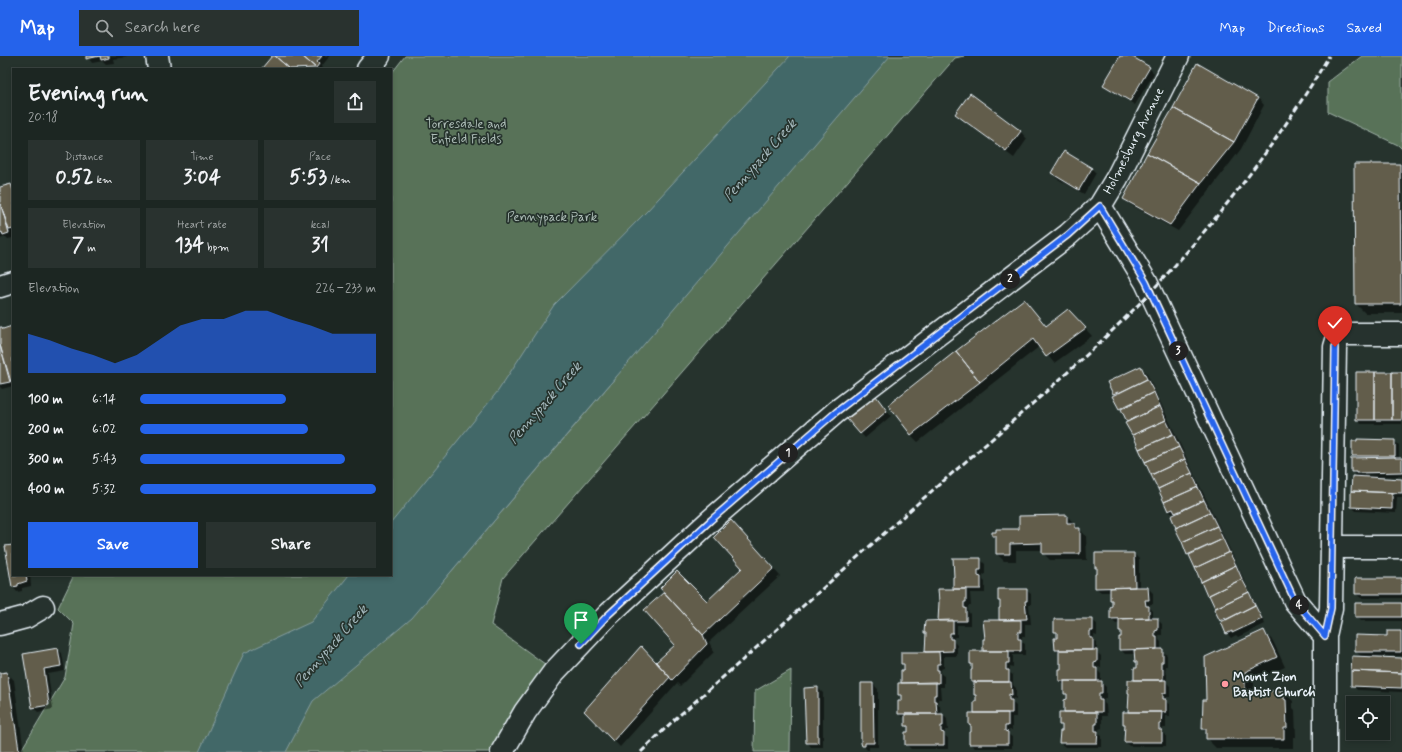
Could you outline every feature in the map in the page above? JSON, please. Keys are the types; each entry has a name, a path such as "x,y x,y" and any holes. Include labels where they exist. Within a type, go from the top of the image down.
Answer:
{"street":[{"path":"157,56 159,68"},
{"path":"369,68 379,56"},
{"name":"Holmesburg Avenue","path":"502,752 525,712 554,672 607,616 699,531 836,412 1068,235 1100,206 1116,178 1178,56"},
{"path":"1100,206 1146,282 1295,601 1325,636"},
{"path":"0,286 12,282"},
{"path":"1325,752 1325,636 1331,608 1335,347 1338,334 1402,334"},
{"path":"1332,547 1402,547"},
{"path":"0,624 26,617 43,607"}],"green space":[{"name":"Pennypack Park","path":"405,56 964,56 955,58 503,578 491,625 549,667 516,706 490,752 20,752 65,677 74,624 58,608 74,576 392,576 392,73","holes":["616,377 438,587 429,580"]},
{"path":"1362,56 1402,56 1402,149 1398,145 1328,112 1328,82"},
{"path":"791,670 790,752 754,752 755,691"}],"water":[{"name":"Pennypack Creek","path":"790,56 890,56 412,618 313,701 286,752 199,752 244,653 311,622 348,576 392,576 392,522 498,391 554,305 647,211"}],"building":[{"path":"86,56 100,56 86,59"},
{"path":"100,56 109,56 109,58 101,60"},
{"path":"272,56 275,56 289,68 262,68"},
{"path":"275,56 302,56 316,68 289,68"},
{"path":"302,56 322,56 317,62 319,64 316,68"},
{"path":"1120,56 1131,56 1150,67 1130,101 1103,85"},
{"path":"1197,63 1258,98 1234,142 1173,108"},
{"path":"970,93 1021,131 1006,151 955,114"},
{"path":"1173,108 1234,142 1201,183 1147,153"},
{"path":"1064,151 1092,168 1079,190 1051,173"},
{"path":"1147,153 1201,183 1170,225 1123,199"},
{"path":"1354,164 1400,164 1401,304 1355,304"},
{"path":"11,184 12,188 12,229 9,230 0,202 0,187"},
{"path":"0,202 9,233 3,235 2,232 0,233"},
{"path":"1024,299 1046,326 1068,309 1086,328 1046,357 1033,339 980,382 956,351"},
{"path":"12,326 12,382 0,345 0,327 3,329"},
{"path":"0,345 10,382 0,384"},
{"path":"956,351 980,382 911,435 888,405"},
{"path":"1141,366 1147,379 1119,393 1113,394 1107,382"},
{"path":"1356,372 1375,372 1375,420 1356,420"},
{"path":"1375,372 1392,372 1392,420 1375,420"},
{"path":"1392,372 1402,372 1402,420 1392,420"},
{"path":"1147,379 1154,392 1119,409 1112,396"},
{"path":"1154,392 1160,406 1127,422 1121,409"},
{"path":"876,396 887,411 860,434 847,419"},
{"path":"1160,406 1166,420 1132,435 1125,423"},
{"path":"1166,420 1173,434 1139,449 1133,435"},
{"path":"1173,434 1179,447 1145,462 1139,449"},
{"path":"1357,439 1395,440 1395,456 1352,456 1352,441 1357,441"},
{"path":"1179,447 1185,459 1151,475 1145,462"},
{"path":"1351,458 1402,458 1402,472 1351,472"},
{"path":"1185,459 1192,473 1158,489 1151,475"},
{"path":"1192,473 1198,487 1164,502 1158,489"},
{"path":"1352,476 1402,479 1402,493 1351,491"},
{"path":"1198,487 1204,500 1175,513 1173,509 1168,511 1164,502"},
{"path":"1351,491 1392,493 1392,509 1351,507"},
{"path":"1204,500 1210,512 1176,528 1171,516"},
{"path":"1210,512 1217,526 1182,542 1175,528"},
{"path":"1067,515 1067,523 1075,523 1075,528 1080,528 1080,554 1042,554 1042,543 1010,544 1010,554 996,554 996,536 992,536 992,532 996,532 996,529 1019,529 1019,516"},
{"path":"731,520 774,568 703,635 660,588 677,571 707,601 742,568 714,537"},
{"path":"1217,526 1223,539 1187,555 1182,542"},
{"path":"1223,539 1229,552 1195,568 1189,555"},
{"path":"12,545 12,576 26,576 27,581 18,584 18,586 12,587 5,546"},
{"path":"1229,552 1236,565 1201,582 1195,568"},
{"path":"1095,553 1134,553 1135,587 1095,588 1095,574 1097,574 1097,568 1095,568"},
{"path":"953,558 981,558 981,570 978,570 978,576 981,577 981,589 953,589"},
{"path":"1236,565 1242,579 1207,596 1201,582"},
{"path":"1355,578 1402,578 1402,594 1355,594"},
{"path":"1242,579 1249,592 1215,608 1209,595"},
{"path":"1148,587 1149,600 1145,600 1146,606 1149,606 1149,618 1110,619 1110,607 1112,606 1112,600 1110,600 1110,588"},
{"path":"938,589 966,589 966,602 964,602 964,608 966,608 966,621 938,621"},
{"path":"998,589 1027,589 1027,601 1025,601 1027,619 999,620 1000,601 998,601"},
{"path":"664,592 703,635 707,644 672,680 656,662 675,645 644,610"},
{"path":"1249,592 1255,605 1226,620 1225,618 1220,621 1214,609"},
{"path":"1355,603 1402,603 1402,617 1355,617"},
{"path":"1255,605 1262,619 1232,633 1232,631 1226,634 1221,622"},
{"path":"1158,618 1158,630 1155,631 1155,637 1157,637 1157,649 1119,650 1119,637 1121,637 1121,631 1119,631 1119,619"},
{"path":"1054,619 1093,619 1093,631 1090,631 1090,638 1093,638 1093,650 1055,650 1054,638 1057,638 1057,632 1054,632"},
{"path":"953,620 953,633 950,633 950,639 953,639 953,651 925,652 925,621"},
{"path":"983,620 1021,620 1021,632 1018,632 1018,639 1021,639 1021,651 983,651 983,639 985,639"},
{"name":"Mount Zion Baptist Church","path":"1264,630 1277,657 1245,672 1245,691 1284,691 1284,699 1286,700 1287,728 1284,728 1284,739 1206,739 1206,729 1202,729 1203,700 1206,700 1205,657"},
{"path":"1387,631 1401,631 1401,652 1355,652 1355,635 1387,636"},
{"path":"641,646 670,677 613,741 584,711"},
{"path":"58,648 61,666 44,669 49,705 32,708 23,654"},
{"path":"1163,649 1163,662 1161,662 1161,668 1163,668 1163,680 1134,680 1134,668 1137,668 1137,662 1135,662 1134,650"},
{"path":"1059,650 1097,650 1097,662 1094,663 1094,668 1097,668 1097,681 1059,681 1059,669 1061,669 1061,663 1059,663"},
{"path":"970,651 1009,651 1009,663 1006,663 1006,670 1009,670 1009,682 971,682 972,664 970,664"},
{"path":"901,652 939,652 940,664 937,664 937,670 939,670 939,683 901,683 901,670 904,670 904,664 901,664"},
{"path":"1352,656 1402,658 1402,673 1351,671"},
{"path":"1351,671 1402,673 1402,688 1351,686"},
{"path":"7,672 19,752 0,752 0,673"},
{"path":"1128,680 1166,680 1166,693 1163,693 1163,699 1166,699 1166,712 1128,712"},
{"path":"1064,681 1102,681 1102,693 1099,693 1099,700 1102,700 1102,712 1064,712 1064,700 1067,699 1067,694 1064,694"},
{"path":"936,682 936,695 934,695 934,701 936,701 937,714 898,714 898,701 901,701 901,695 898,695 898,683"},
{"path":"974,682 1011,682 1012,695 1009,694 1009,700 1012,700 1012,713 974,713 974,701 976,701 976,695 974,695"},
{"path":"861,683 873,683 874,743 865,743 865,746 862,746 861,743"},
{"path":"818,687 818,743 806,743 804,688"},
{"path":"1059,712 1097,712 1097,724 1095,724 1095,731 1098,731 1097,743 1059,743 1062,725 1059,725"},
{"path":"1123,712 1162,712 1159,730 1162,730 1162,742 1124,742 1125,724 1123,724"},
{"path":"969,713 1008,713 1008,726 1005,726 1005,731 1008,732 1008,744 969,744 969,732 971,732 971,726 969,725"},
{"path":"905,714 943,714 943,726 941,726 941,732 944,733 944,745 905,745 905,732 908,732 908,726 905,726"}],"railway":[{"path":"641,752 674,720 1061,378 1144,299 1220,213 1243,183 1288,121 1329,56"}],"place":[{"name":"Mount Zion Baptist Church","path":"1225,684"}],"route":[{"path":"581,644 607,616 711,520 836,412 1068,235 1100,206 1146,282 1295,601 1325,636 1331,608 1335,347"}],"park label":[{"name":"Torresdale and Enfield Fields","path":"466,132"}]}
